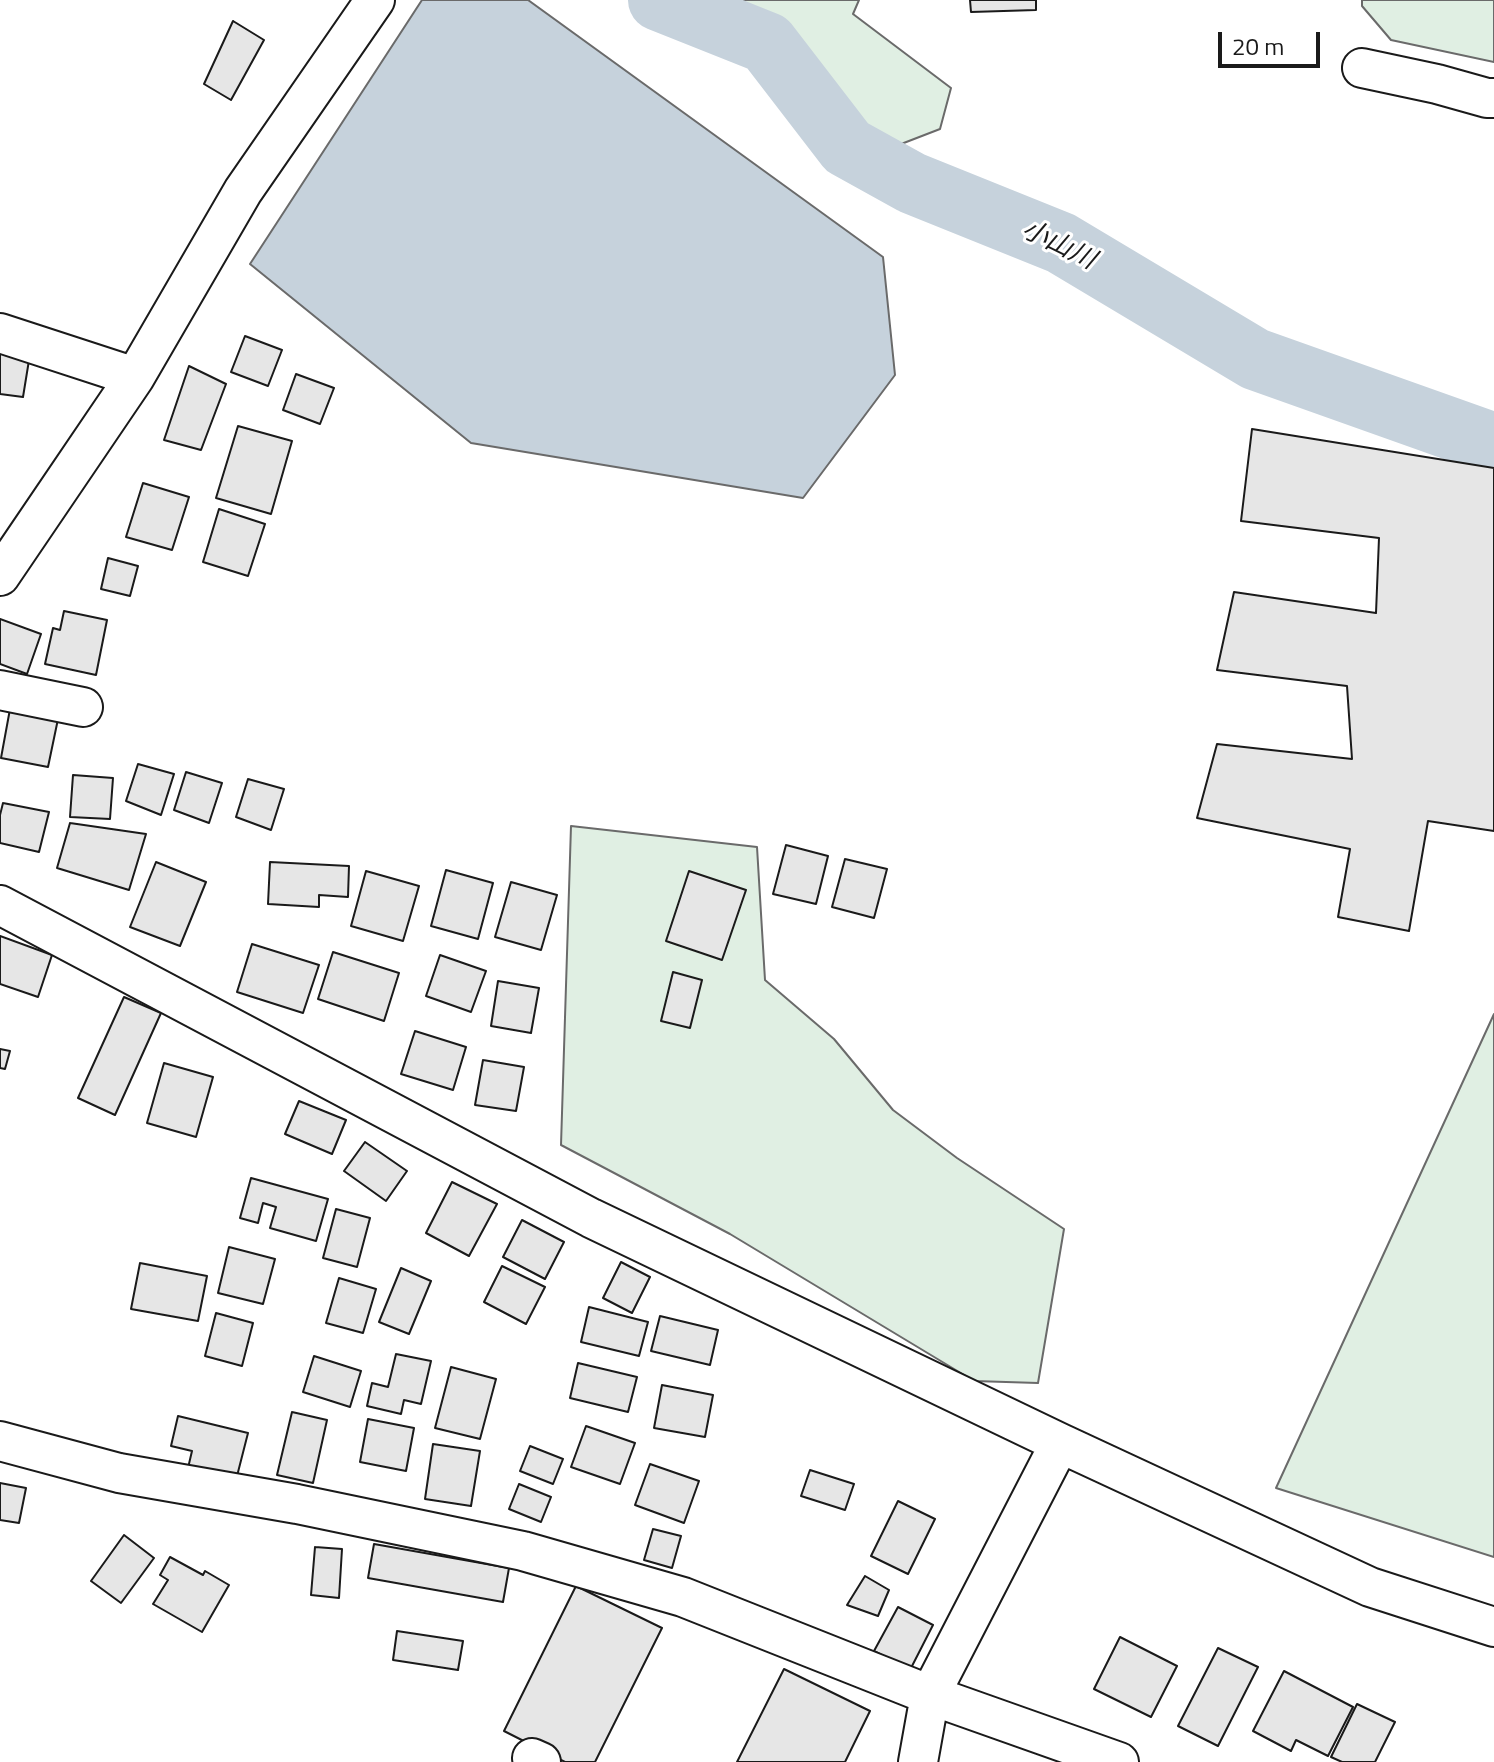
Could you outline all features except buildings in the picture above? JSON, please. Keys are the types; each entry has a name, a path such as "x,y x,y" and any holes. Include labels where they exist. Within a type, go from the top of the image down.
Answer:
{"street":[{"path":"0,576 12,536 135,377 243,191 375,0"},
{"path":"1362,68 1494,98"},
{"path":"0,333 135,377"},
{"path":"0,690 83,707"},
{"path":"0,905 591,1218 1060,1443 1370,1587 1494,1627"},
{"path":"0,1441 119,1473 297,1504 523,1551 683,1597 930,1695 1119,1762"},
{"path":"918,1762 930,1695 1060,1443"}],"green space":[{"path":"659,0 859,0 853,14 951,88 940,129 883,151 756,23"},
{"path":"1362,0 1494,0 1494,62 1391,40 1362,6"},
{"path":"571,826 757,847 765,980 834,1039 893,1110 957,1158 1064,1229 1038,1383 974,1381 730,1234 561,1145"},
{"path":"1494,1014 1494,1557 1276,1488"}],"shaded area":[{"path":"422,0 528,0 883,257 895,375 803,498 471,443 250,264"}],"waterway":[{"name":"小山川","path":"659,0 767,43 847,147 912,183 1061,243 1255,359 1494,444"}]}
